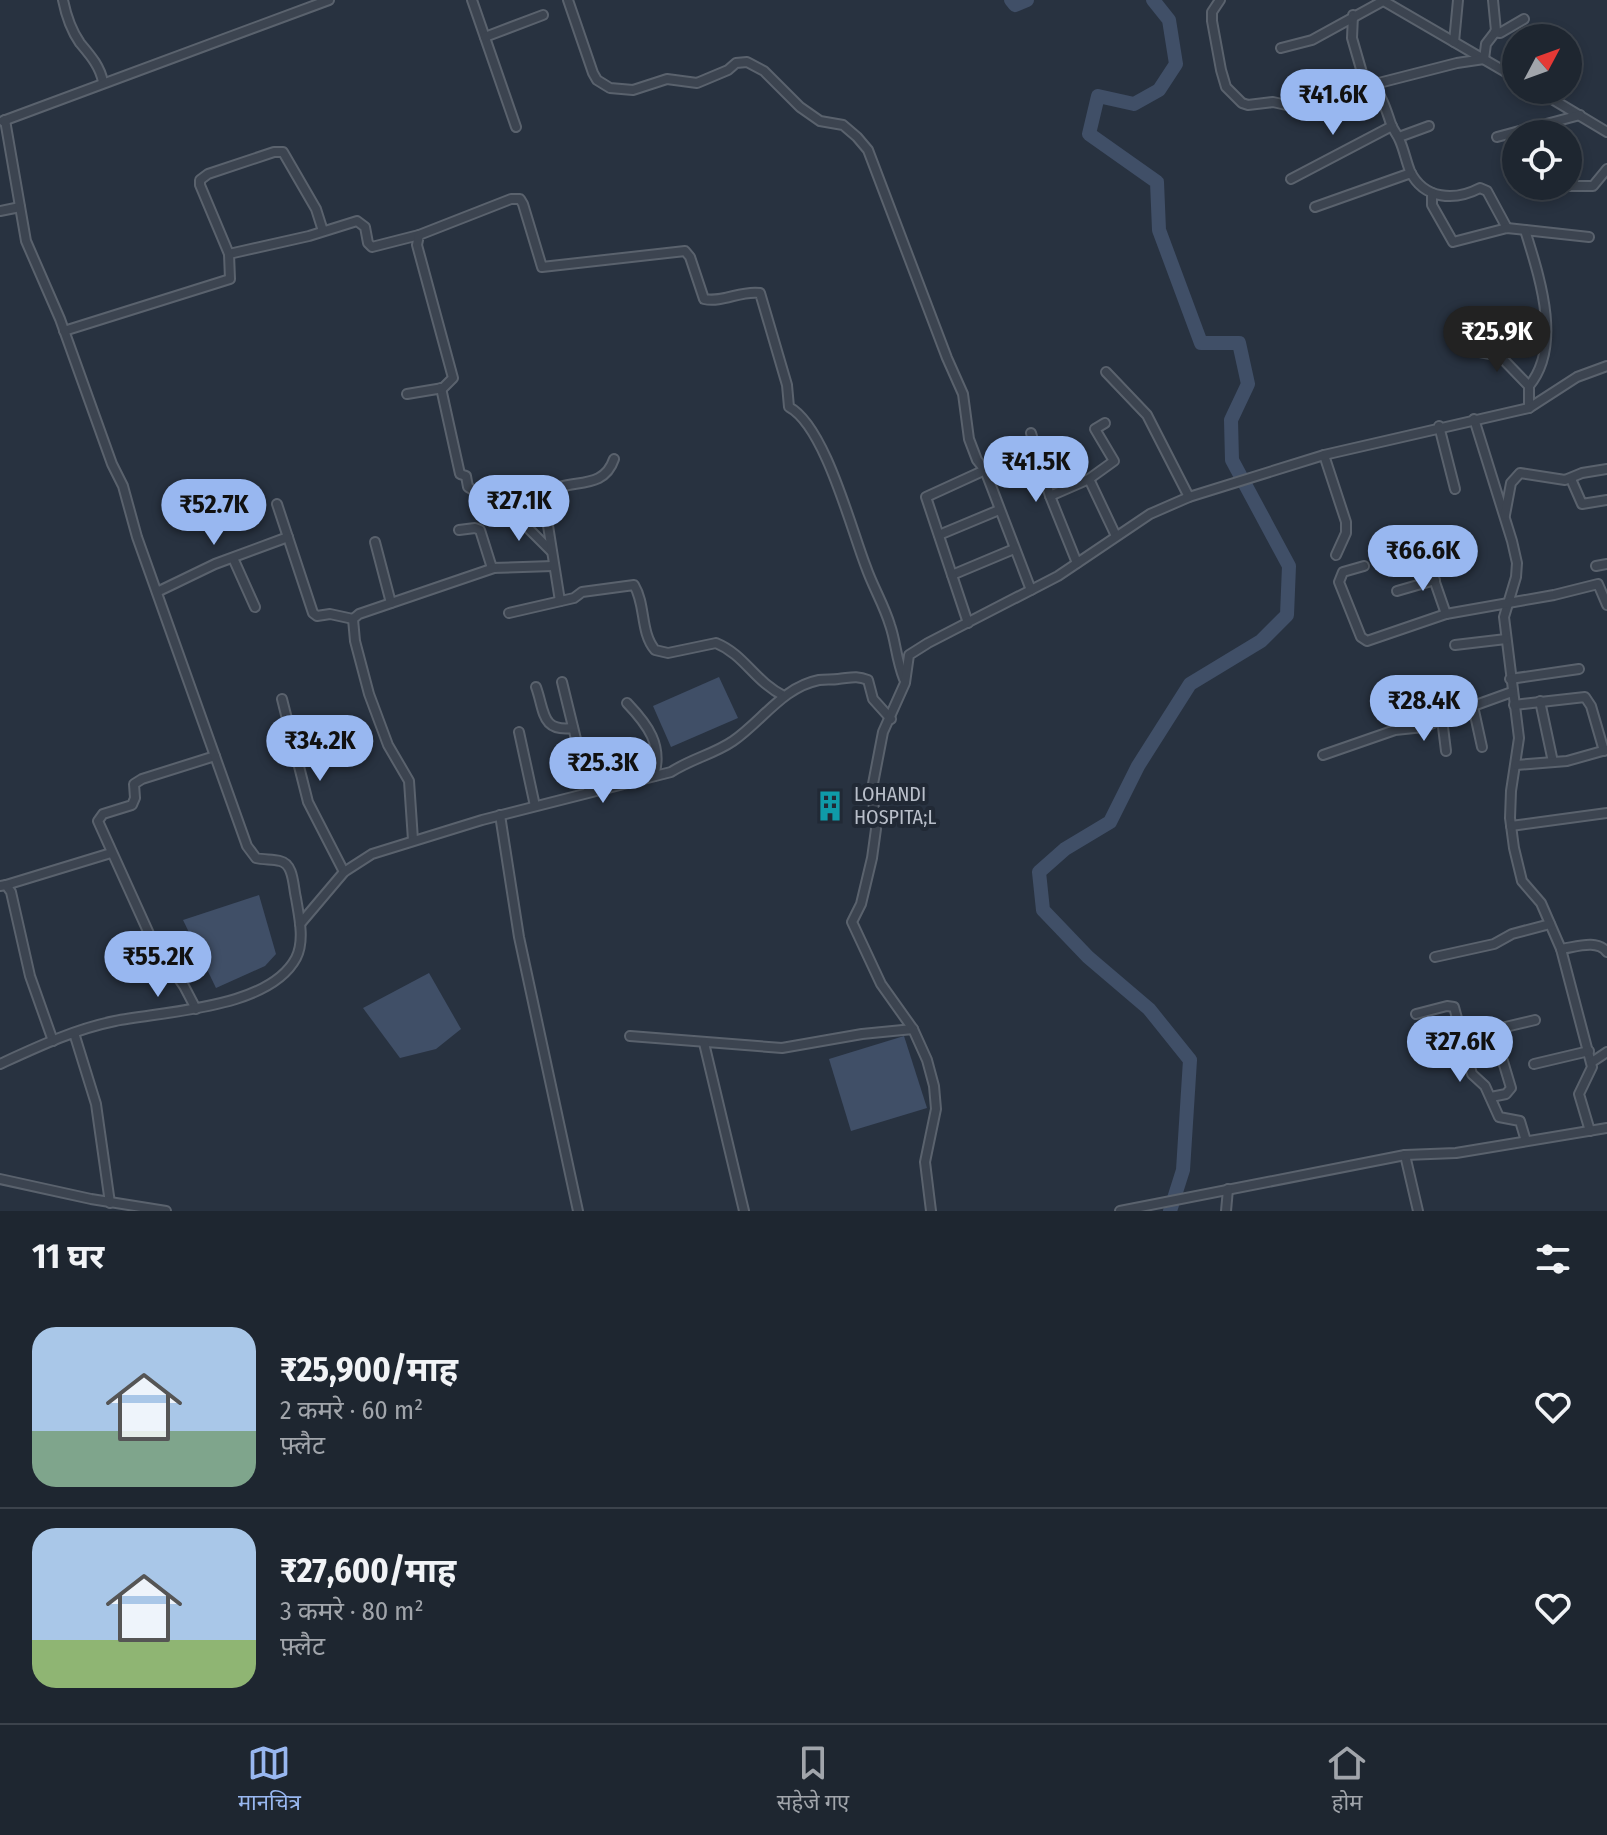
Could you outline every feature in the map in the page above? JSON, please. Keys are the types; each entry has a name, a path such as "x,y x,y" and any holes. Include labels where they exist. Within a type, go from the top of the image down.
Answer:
{"street":[{"path":"63,0 68,20 96,64 103,82"},
{"path":"0,1064 74,1033 117,1020 216,1005 258,990 277,979 297,956 300,943 289,868 280,861 262,859 250,853 137,537 123,486 112,464 64,331 31,256 2,121 329,0"},
{"path":"472,0 516,127"},
{"path":"568,0 593,73 603,84 627,90 667,79 697,83 728,70 736,63 747,62 764,71 789,97 820,121 843,125 868,150 963,394 969,439 977,460 985,470 1031,590"},
{"path":"1220,0 1215,5 1212,21 1221,70 1226,87 1248,105 1273,102 1304,109 1368,84 1484,59"},
{"path":"1281,48 1312,40 1383,0 1502,70"},
{"path":"1454,42 1458,0"},
{"path":"1484,59 1486,44 1495,32 1493,0"},
{"path":"485,37 543,15"},
{"path":"1353,15 1352,38 1368,84 1388,111 1411,173 1421,186 1432,193 1455,197 1480,188 1487,191 1507,228"},
{"path":"1495,32 1500,33 1524,19"},
{"path":"1561,104 1607,132"},
{"path":"1497,137 1580,115"},
{"path":"1291,179 1392,126"},
{"path":"1399,137 1429,126"},
{"path":"64,331 225,282 232,275 229,254 202,191 200,180 208,174 274,152 283,152 316,209 323,231"},
{"path":"1582,186 1593,186 1607,169"},
{"path":"1315,207 1411,173"},
{"path":"1432,193 1432,205 1453,242 1507,228 1589,237"},
{"path":"229,254 353,221 365,227 368,243 372,247 419,235 516,198 523,204 542,267 685,251 692,263 702,297 707,301 760,293 787,385 789,407 811,428 830,467 873,587 889,622 895,657 905,683"},
{"path":"0,211 20,207"},
{"path":"1525,230 1545,305 1544,356 1539,374 1529,386 1529,408"},
{"path":"407,394 447,386 453,378 417,245 419,235"},
{"path":"1470,350 1500,356 1529,386"},
{"path":"931,1211 925,1162 936,1109 927,1060 913,1029 881,984 852,922 861,904 872,858 876,829 872,789 883,732 905,683 908,660 913,652 1031,590 1150,514 1189,497 1324,455 1439,426 1529,408 1577,377 1607,366"},
{"path":"1106,372 1147,415 1189,497"},
{"path":"441,388 460,474 466,476 468,487 475,491 478,498"},
{"path":"1474,419 1517,563 1504,617 1519,738 1511,791 1511,826 1522,881 1541,903 1561,949 1592,1062 1591,1072 1579,1094 1590,1131"},
{"path":"1050,496 1089,479 1114,461 1095,429 1105,423"},
{"path":"1439,426 1455,489"},
{"path":"1031,433 1050,496 1077,563"},
{"path":"1324,455 1346,522 1346,533 1336,555"},
{"path":"560,601 546,513 546,493 606,476 614,459"},
{"path":"1505,515 1511,483 1520,473 1571,479 1582,473 1607,469"},
{"path":"968,623 926,497 985,470"},
{"path":"1089,479 1116,536"},
{"path":"1571,479 1582,504 1607,500"},
{"path":"277,504 313,613 317,616 330,614 353,619 494,568 553,566"},
{"path":"939,535 999,510"},
{"path":"524,511 529,529 551,551"},
{"path":"459,530 480,530 489,564 494,568"},
{"path":"157,592 288,537"},
{"path":"375,542 391,603"},
{"path":"952,575 1014,549"},
{"path":"233,558 255,607"},
{"path":"1428,562 1446,614"},
{"path":"1596,566 1607,564"},
{"path":"1364,566 1343,572 1339,577 1363,640 1446,614 1602,583 1607,605"},
{"path":"1397,591 1435,580"},
{"path":"509,613 574,598 582,592 634,585 655,650 668,653 716,643 734,653 768,688 784,696"},
{"path":"353,619 355,641 369,694 388,745 409,781 413,840"},
{"path":"1455,645 1506,639"},
{"path":"1510,679 1579,669"},
{"path":"299,924 344,872 372,854 500,815 671,772 690,759 730,743 795,688 820,679 856,675 868,680 873,699 891,719"},
{"path":"562,682 589,792"},
{"path":"536,687 550,726 556,730 573,728"},
{"path":"1323,755 1395,730 1424,727 1512,692"},
{"path":"1514,705 1585,697 1591,706 1605,750 1582,758 1516,765"},
{"path":"282,699 308,802 344,872"},
{"path":"1540,701 1553,762"},
{"path":"627,703 655,744 659,760 654,776"},
{"path":"1473,706 1482,747"},
{"path":"1442,719 1446,751"},
{"path":"519,732 535,806"},
{"path":"196,1009 151,938 111,853 99,818 132,805 136,782 215,756"},
{"path":"1511,826 1607,813"},
{"path":"500,815 519,937 578,1211"},
{"path":"3,885 111,853"},
{"path":"3,885 11,892 30,976 53,1041"},
{"path":"1435,957 1489,945 1512,934 1550,924"},
{"path":"1561,949 1596,944 1607,952"},
{"path":"1416,1014 1454,1007 1472,1074 1485,1086 1499,1117 1520,1121 1526,1141"},
{"path":"1491,1097 1506,1094 1511,1088 1496,1038 1497,1029 1535,1020"},
{"path":"630,1036 792,1048 862,1034 913,1029"},
{"path":"74,1033 96,1104 114,1206"},
{"path":"704,1043 744,1211"},
{"path":"1534,1064 1589,1051"},
{"path":"1592,1062 1607,1052"},
{"path":"1120,1211 1405,1155 1456,1153 1607,1128"},
{"path":"1405,1155 1418,1211"},
{"path":"0,1179 114,1206 166,1211"},
{"path":"1226,1211 1228,1189"}],"water":[{"path":"719,677 738,718 671,747 653,706"},
{"path":"259,895 276,954 265,966 216,988 183,920"},
{"path":"429,973 461,1029 436,1049 400,1058 363,1008"},
{"path":"904,1036 927,1108 851,1131 829,1059"}],"waterway":[{"path":"1011,0 1015,5 1027,0"},
{"path":"1153,0 1169,20 1176,64 1159,90 1134,104 1098,96 1089,134 1157,182 1159,230 1201,343 1239,343 1248,384 1231,420 1232,460 1289,566 1287,615 1261,641 1190,684 1138,766 1110,822 1065,849 1039,872 1043,910 1088,957 1149,1009 1190,1060 1183,1170 1170,1211"}],"place":[{"name":"LOHANDI HOSPITA;L","path":"830,806"}]}
